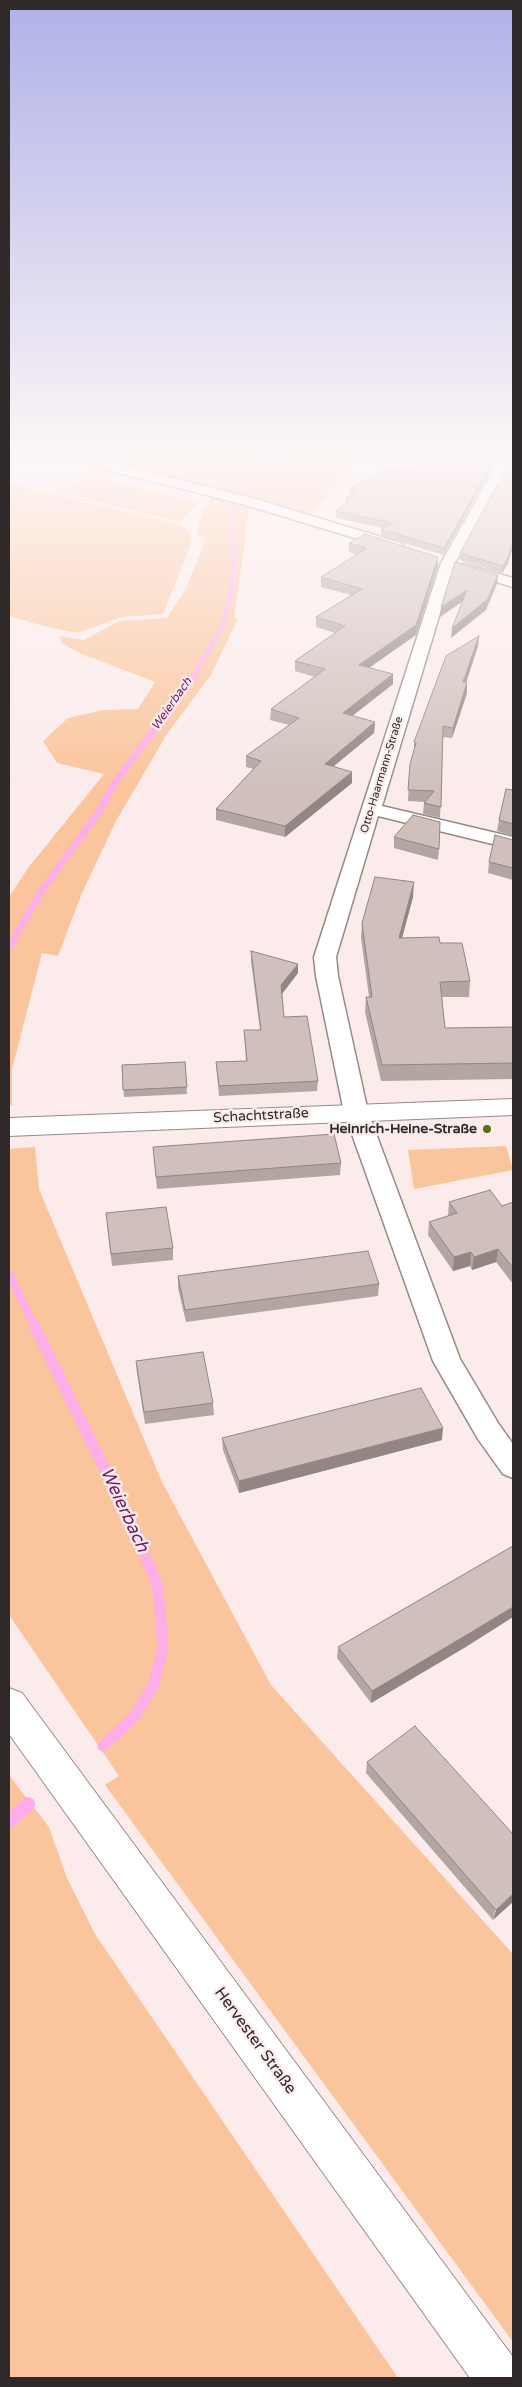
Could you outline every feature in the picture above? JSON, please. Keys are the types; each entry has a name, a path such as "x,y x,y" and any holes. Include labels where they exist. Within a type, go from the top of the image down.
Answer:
{"street":[{"name":"Otto-Haarmann-Straße","path":"356,1112 327,976 325,957 372,809 443,565"},
{"path":"458,565 513,583"},
{"path":"372,809 513,844"},
{"name":"Schachtstraße","path":"10,1127 513,1107"},
{"path":"356,1112 447,1361 488,1431 513,1466"},
{"name":"Hervester Straße","path":"9,1706 499,2378"}],"shaded area":[{"path":"9,565 182,565 163,614 122,617 77,633 9,616"},
{"path":"195,565 241,565 234,618 238,619 211,675 167,734 116,821 82,893 58,956 42,953 12,1069 12,1105 9,1105 9,897 28,868 104,774 57,763 43,741 68,718 104,710 138,709 155,682 77,652 62,643 59,636 84,640 119,621 167,618 185,590"},
{"path":"506,1146 513,1170 414,1189 408,1150"},
{"path":"35,1147 39,1189 162,1482 271,1685 513,1954 513,2342 105,1785 119,1776 9,1615 9,1149"},
{"path":"9,1775 49,1827 67,1878 95,1934 398,2378 9,2378"}],"building":[{"path":"339,565 435,565 416,625 359,665 393,674 343,713 375,722 325,764 352,772 285,826 216,809 261,761 246,756 299,718 271,709 325,669 295,661 345,626 316,617 362,589 321,577"},
{"path":"454,565 466,565 498,575 487,600 452,628 467,590 441,607"},
{"path":"479,636 463,682 467,682 453,728 443,726 441,807 424,803 434,791 408,790 410,764 416,743 414,742 446,656"},
{"path":"506,789 513,790 513,824 499,820"},
{"path":"413,815 440,822 439,849 394,837"},
{"path":"495,835 513,840 513,868 489,862"},
{"path":"375,877 414,882 399,938 439,937 440,943 462,943 470,981 440,982 445,1028 513,1027 513,1063 382,1065 366,997 372,997 362,923"},
{"path":"251,951 298,964 281,985 284,1017 307,1016 318,1081 219,1086 216,1062 247,1061 244,1030 261,1030"},
{"path":"185,1062 187,1087 123,1090 122,1065"},
{"path":"334,1134 341,1163 156,1177 153,1147"},
{"path":"490,1190 502,1206 513,1202 513,1268 498,1249 474,1257 471,1252 454,1257 429,1222 457,1213 449,1202"},
{"path":"166,1207 173,1248 111,1254 106,1213"},
{"path":"368,1251 379,1284 185,1310 178,1276"},
{"path":"203,1352 213,1403 144,1412 136,1361"},
{"path":"421,1388 443,1428 239,1481 222,1438"},
{"path":"513,1546 513,1607 372,1691 338,1647"},
{"path":"415,1726 513,1834 513,1894 496,1910 367,1762"}],"waterway":[{"name":"Weierbach","path":"193,677 222,627 231,594 234,565"},
{"name":"Weierbach","path":"9,947 42,890 100,810 114,784 194,676"},
{"name":"Weierbach","path":"9,1274 35,1327"},
{"name":"Weierbach","path":"34,1325 137,1535 158,1588 163,1647 153,1686 134,1717 103,1746"},
{"name":"Weierbach","path":"9,1821 28,1804"}],"place":[{"name":"Heinrich-Heine-Straße","path":"487,1129"}]}
